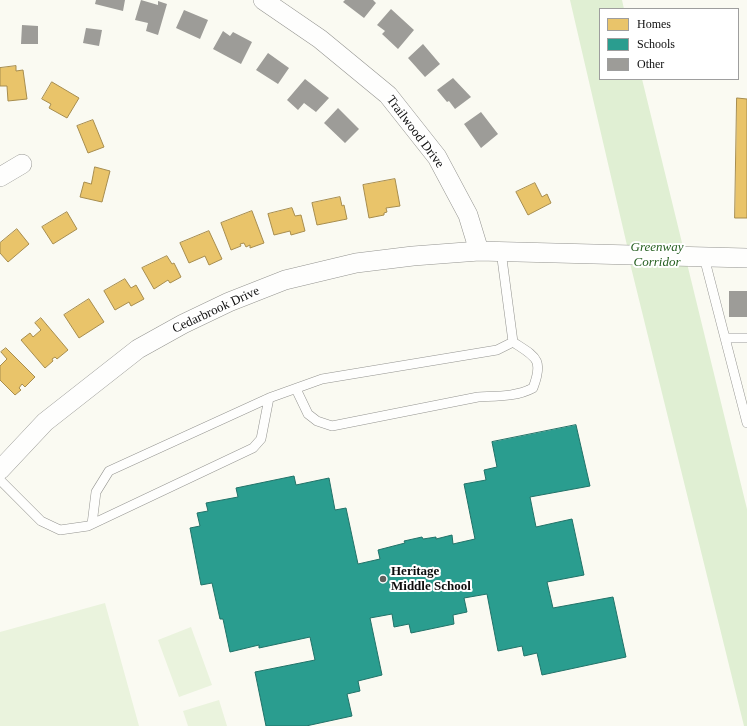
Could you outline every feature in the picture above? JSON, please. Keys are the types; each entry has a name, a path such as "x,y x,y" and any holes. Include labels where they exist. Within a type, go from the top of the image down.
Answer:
{"street":[{"name":"Trailwood Drive","path":"263,0 320,39 388,95 437,157 468,215 479,252"},
{"path":"0,177 22,164"},
{"path":"479,252 501,251 747,258"},
{"name":"Cedarbrook Drive","path":"0,470 45,422 138,349 183,324 229,302 285,280 356,263 413,256 479,252"}],"lane":[{"path":"296,389 308,414 317,421 332,426 478,397 523,393 533,388 538,376 537,363 534,356 513,342 501,251"},
{"path":"704,257 747,423"},
{"path":"725,338 747,338"},
{"path":"92,524 96,492 109,471 269,398 322,379 497,350 513,342"},
{"path":"0,480 41,521 60,530 88,526 253,448 261,439 269,398"}],"green space":[{"name":"Greenway Corridor","path":"570,0 622,0 624,8 599,8 599,80 642,80 747,509 747,726 744,726 628,255"},
{"path":"105,603 139,726 0,726 0,632"},
{"path":"191,627 212,685 179,697 158,640"},
{"path":"219,700 227,726 188,726 183,711"}],"building: Homes":[{"path":"16,66 16,71 23,70 27,99 8,101 7,86 0,86 0,68"},
{"path":"52,82 79,98 67,118 49,108 51,104 42,99"},
{"path":"737,98 747,99 747,218 735,218"},
{"path":"93,120 104,147 88,153 77,126"},
{"path":"95,167 110,171 102,202 80,197 84,182 91,184"},
{"path":"395,179 400,206 386,208 387,212 384,213 384,215 369,218 363,185"},
{"path":"535,183 542,197 547,194 551,203 528,215 516,192"},
{"path":"340,197 342,206 344,205 347,219 317,225 312,203"},
{"path":"292,208 295,216 301,215 305,231 291,235 290,231 274,235 268,214"},
{"path":"252,211 264,243 250,248 250,245 246,247 244,243 240,244 241,246 231,250 221,223"},
{"path":"67,212 77,229 53,244 42,227"},
{"path":"17,229 29,244 8,262 0,253 0,243"},
{"path":"209,231 222,259 209,265 205,256 189,263 180,243"},
{"path":"167,256 172,264 174,263 181,277 170,283 168,280 154,289 142,268"},
{"path":"125,279 131,288 136,285 144,299 131,306 129,302 115,310 104,291"},
{"path":"89,299 104,322 79,338 64,315"},
{"path":"41,318 68,350 57,359 55,357 52,359 53,361 45,368 21,340 30,333 33,337 41,330 35,323"},
{"path":"6,348 35,377 25,387 22,384 19,388 21,390 15,395 0,380 0,366 7,359 1,352"}],"building: Schools":[{"name":"Heritage Middle School","path":"576,425 590,486 530,497 536,527 572,519 584,575 547,582 553,608 613,597 626,657 542,675 537,653 524,656 522,646 498,651 487,594 464,598 467,612 453,615 454,624 411,633 409,624 394,627 392,614 370,618 382,675 358,681 360,691 347,694 352,716 306,726 266,726 255,672 315,660 310,637 259,648 259,645 230,652 223,619 220,619 212,583 201,585 190,528 200,526 197,513 208,511 206,503 238,497 236,488 294,476 296,485 329,478 335,510 346,508 358,564 380,559 378,550 405,543 404,541 422,537 423,539 436,537 436,539 452,535 453,544 475,539 464,484 486,480 484,470 497,467 492,442"}],"building: Other":[{"path":"96,0 125,0 123,11 95,4"},
{"path":"141,0 158,5 158,1 167,4 158,35 146,31 148,23 135,20"},
{"path":"345,0 373,0 376,3 364,18 343,2"},
{"path":"391,9 414,30 398,49 382,34 385,31 377,25"},
{"path":"184,10 208,20 200,39 176,28"},
{"path":"22,25 38,26 38,44 21,44"},
{"path":"86,28 102,30 99,46 83,43"},
{"path":"223,31 230,36 233,32 252,42 241,64 213,49"},
{"path":"423,44 440,64 425,77 408,58"},
{"path":"268,53 289,68 278,84 256,70"},
{"path":"453,78 471,97 455,109 437,90"},
{"path":"305,79 329,98 316,112 304,103 298,110 287,100"},
{"path":"338,108 359,129 345,143 324,123"},
{"path":"481,112 498,134 481,148 464,124"},
{"path":"729,291 747,291 747,317 729,317"}],"place":[{"name":"Heritage Middle School","path":"383,579"}]}
